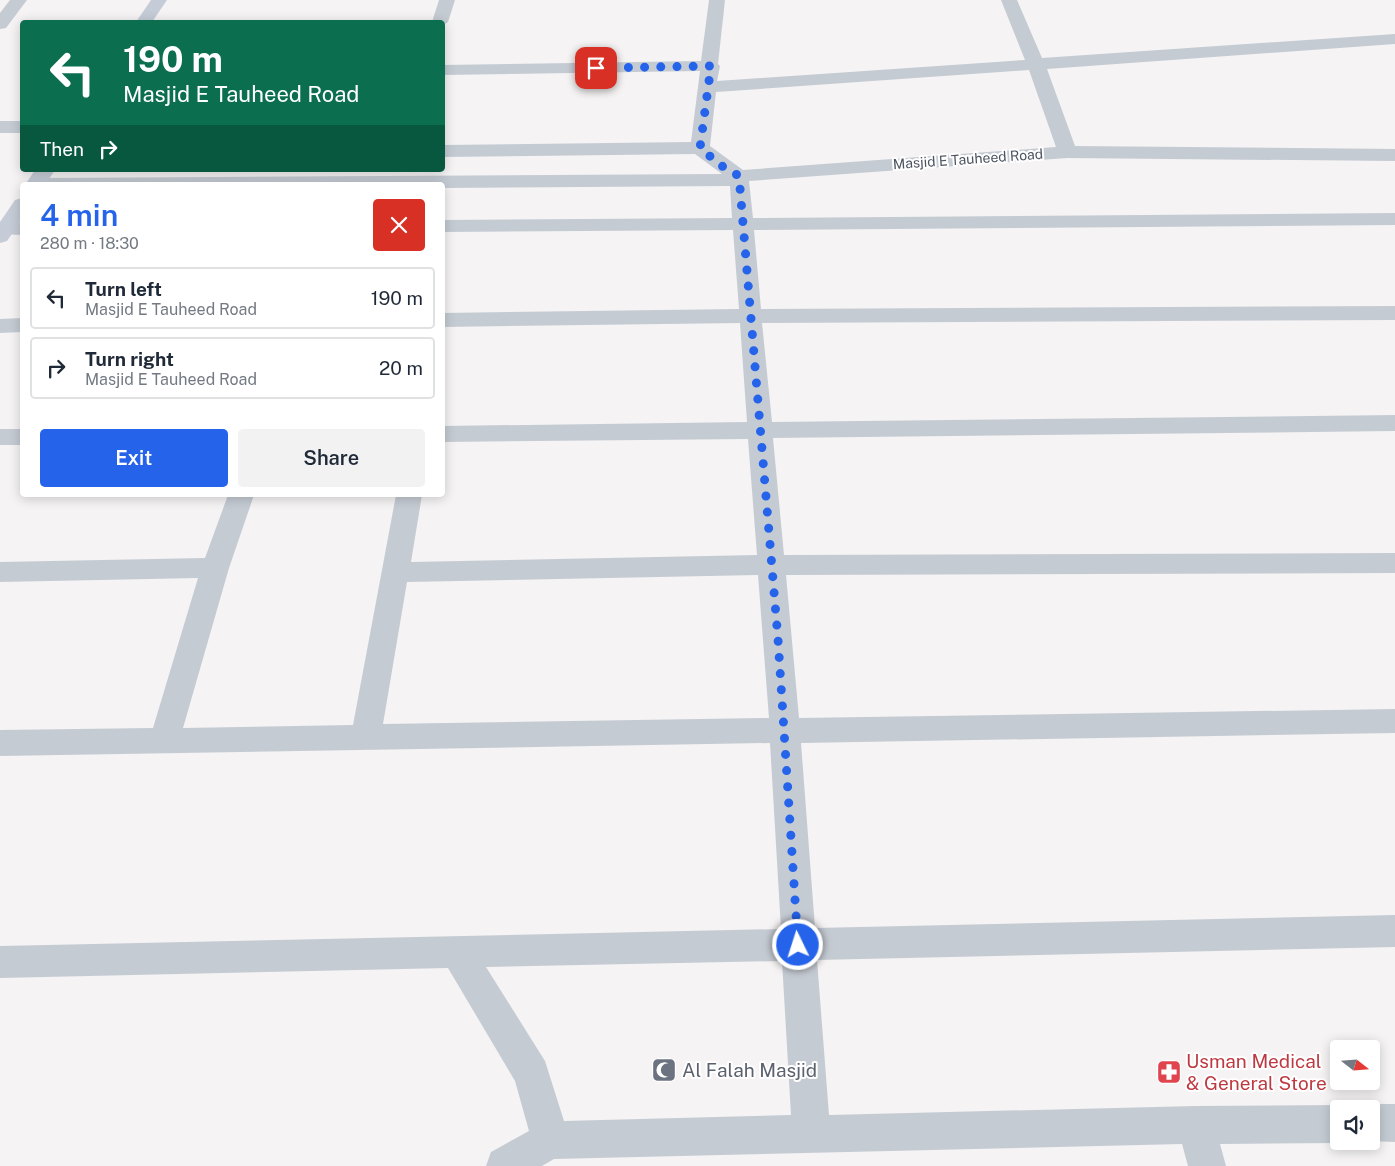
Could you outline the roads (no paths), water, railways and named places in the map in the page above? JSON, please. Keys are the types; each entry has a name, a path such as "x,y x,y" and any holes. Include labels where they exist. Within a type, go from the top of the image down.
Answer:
{"main road":[{"path":"145,20 159,0"},
{"path":"9,232 20,208"}],"street":[{"path":"0,24 19,0"},
{"path":"441,20 448,0"},
{"path":"700,148 711,66 717,0"},
{"path":"1009,0 1036,64 1067,152"},
{"path":"708,87 1395,39"},
{"path":"445,70 711,66"},
{"path":"0,127 20,127"},
{"path":"445,151 700,148 739,178 785,732 811,1134"},
{"name":"Masjid E Tauheed Road","path":"39,180 739,178 1067,152 1394,156"},
{"path":"445,226 1395,219"},
{"path":"445,320 751,316 1395,313"},
{"path":"0,326 20,325"},
{"path":"445,434 1395,423"},
{"path":"0,437 20,437"},
{"path":"164,741 214,568 240,497"},
{"path":"366,738 409,497"},
{"path":"396,572 772,565 1395,563"},
{"path":"0,572 214,568"},
{"path":"0,743 1395,721"},
{"path":"0,962 1395,931"},
{"path":"457,952 532,1074 550,1140"},
{"path":"1380,1124 1395,1123"},
{"path":"509,1165 550,1140 1196,1125 1330,1124"},
{"path":"1196,1125 1207,1166"}],"place":[{"name":"Al Falah Masjid","path":"664,1070"},
{"name":"Usman Medical & General Store","path":"1169,1072"}]}
